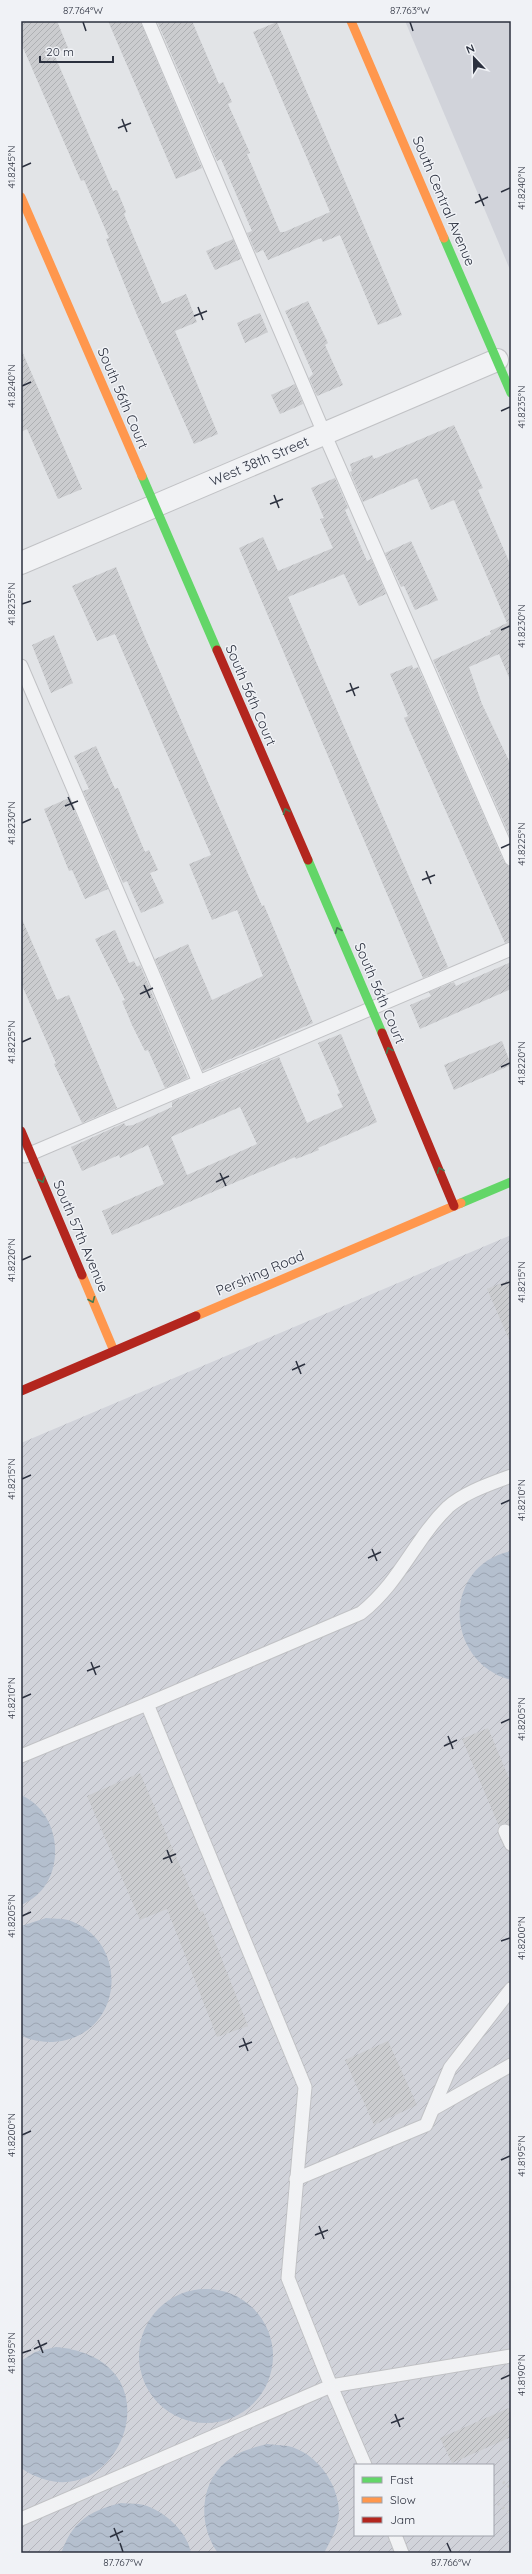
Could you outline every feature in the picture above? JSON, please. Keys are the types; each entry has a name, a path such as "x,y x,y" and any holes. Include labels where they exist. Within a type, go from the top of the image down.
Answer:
{"street":[{"name":"South Central Avenue","path":"351,21 511,393"},
{"name":"South 56th Court","path":"21,197 372,1009 454,1206"},
{"name":"West 38th Street","path":"21,563 497,360"},
{"name":"South 57th Avenue","path":"21,1131 26,1156 114,1351"},
{"name":"Pershing Road","path":"21,1391 511,1182"}],"lane":[{"path":"148,21 324,433 511,859"},
{"path":"21,666 199,1082"},
{"path":"26,1156 511,949"},
{"path":"21,1756 361,1613 378,1599 393,1583 434,1524 449,1507 473,1491 511,1476"},
{"path":"147,1704 305,2087 288,2278 331,2386 365,2464"},
{"path":"505,1831 511,1844"},
{"path":"296,2179 426,2125 450,2068 511,1989"},
{"path":"433,2109 511,2064"},
{"path":"21,2519 331,2386 511,2356"},
{"path":"394,2536 402,2553"}],"shaded area":[{"path":"405,21 511,21 511,272"},
{"path":"511,1235 511,2553 21,2553 21,1443"}],"water":[{"path":"511,1551 511,1680 489,1670 473,1654 463,1635 460,1614 463,1594 472,1575 488,1560"},
{"path":"21,1795 36,1804 46,1818 53,1833 55,1850 53,1867 47,1882 36,1896 21,1905"},
{"path":"46,1918 68,1920 89,1931 103,1948 110,1967 111,1988 106,2007 94,2024 76,2037 53,2042 32,2040 21,2035 21,1926"},
{"path":"213,2289 238,2297 258,2314 268,2330 272,2343 272,2369 268,2382 262,2393 248,2408 232,2418 219,2422 199,2423 174,2415 154,2398 144,2382 140,2369 139,2349 147,2324 164,2304 180,2294 193,2290"},
{"path":"56,2347 96,2358 119,2380 127,2407 123,2436 108,2461 85,2478 55,2482 21,2468 21,2361 35,2352"},
{"path":"267,2444 288,2446 308,2455 317,2463 331,2481 338,2502 339,2513 336,2529 324,2553 218,2553 211,2542 207,2530 204,2505 211,2481 218,2470 236,2455 246,2450"},
{"path":"121,2503 144,2505 167,2517 185,2537 191,2553 61,2553 71,2533 84,2519 100,2510"}],"building":[{"path":"21,21 57,21 68,48 54,54 113,191 117,190 126,212 124,214 162,304 186,294 197,322 175,331 218,434 194,444 137,315 106,239 109,238 84,180 81,181 21,43"},
{"path":"108,21 140,21 202,168 176,179"},
{"path":"157,21 192,21 219,84 223,82 232,102 228,104 250,153 247,154 280,232 284,232 330,212 253,32 277,22 402,315 378,325 340,235 323,242 321,238 268,260 263,250 256,253 247,233 252,231 221,159 217,161"},
{"path":"233,239 241,259 215,270 206,251"},
{"path":"308,301 328,343 325,345 343,385 317,396 309,378 313,374 285,311"},
{"path":"260,313 268,332 245,343 237,323"},
{"path":"21,349 82,489 58,499 27,429 21,432"},
{"path":"295,384 303,404 280,414 271,395"},
{"path":"454,425 483,488 478,490 511,566 511,682 499,654 469,667 482,704 511,765 511,839 433,660 491,634 490,631 507,623 454,500 431,510 417,478 363,502 350,472 352,471 350,464 372,455 374,459"},
{"path":"335,478 348,508 345,510 367,561 371,559 386,594 359,606 344,574 288,597 448,967 423,978 239,548 263,537 278,571 333,548 320,519 324,518 311,488"},
{"path":"411,541 438,600 415,610 404,586 401,587 385,553"},
{"path":"116,567 262,906 264,905 313,1023 203,1071 155,959 188,944 212,1000 263,976 237,910 212,920 189,864 211,855 115,634 97,641 72,586"},
{"path":"54,635 73,683 51,693 32,645"},
{"path":"412,665 413,669 418,667 504,862 511,867 511,941 505,943 404,718 408,716 390,674"},
{"path":"96,746 115,789 118,788 145,852 149,850 158,870 150,873 164,903 141,913 127,881 123,883 83,791 89,789 74,756"},
{"path":"69,798 108,889 85,899 72,870 69,871 44,809"},
{"path":"21,917 57,1000 69,995 117,1108 82,1123 54,1064 56,1063 21,983"},
{"path":"115,930 129,963 134,961 137,967 140,965 188,1078 165,1088 148,1050 145,1051 132,1025 122,1001 125,1000 95,939"},
{"path":"511,962 511,989 420,1029 410,1005 431,996 429,992 454,982 456,986"},
{"path":"341,1034 377,1122 318,1148 319,1150 296,1159 295,1157 112,1235 102,1211 164,1184 148,1145 120,1158 119,1155 82,1171 71,1147 124,1123 126,1126 133,1125 172,1107 172,1102 279,1057 307,1123 343,1107 337,1094 340,1093 318,1043","holes":["240,1107 257,1144 187,1175 171,1137"]},
{"path":"502,1041 511,1065 454,1090 444,1065"},
{"path":"511,1279 511,1344 487,1289"},
{"path":"488,1728 511,1783 511,1826 505,1823 499,1826 462,1739"},
{"path":"140,1773 200,1912 203,1911 248,2026 217,2037 167,1909 140,1920 87,1796"},
{"path":"388,2041 417,2105 374,2125 345,2060"},
{"path":"511,2407 511,2437 452,2463 440,2438"}],"railway":[{"path":"503,2482 511,2488"},
{"path":"494,2501 511,2514"}],"traffic: fast":[{"path":"444,238 511,393"},
{"path":"142,476 217,650"},
{"path":"308,860 382,1033"},
{"path":"461,1203 511,1182"}],"traffic: slow":[{"path":"351,21 444,238"},
{"path":"21,197 142,476"},
{"path":"196,1316 461,1203"},
{"path":"82,1275 114,1351"}],"traffic: jam":[{"path":"217,650 308,860"},
{"path":"382,1033 454,1206"},
{"path":"21,1131 82,1275"},
{"path":"21,1391 196,1316"}]}
